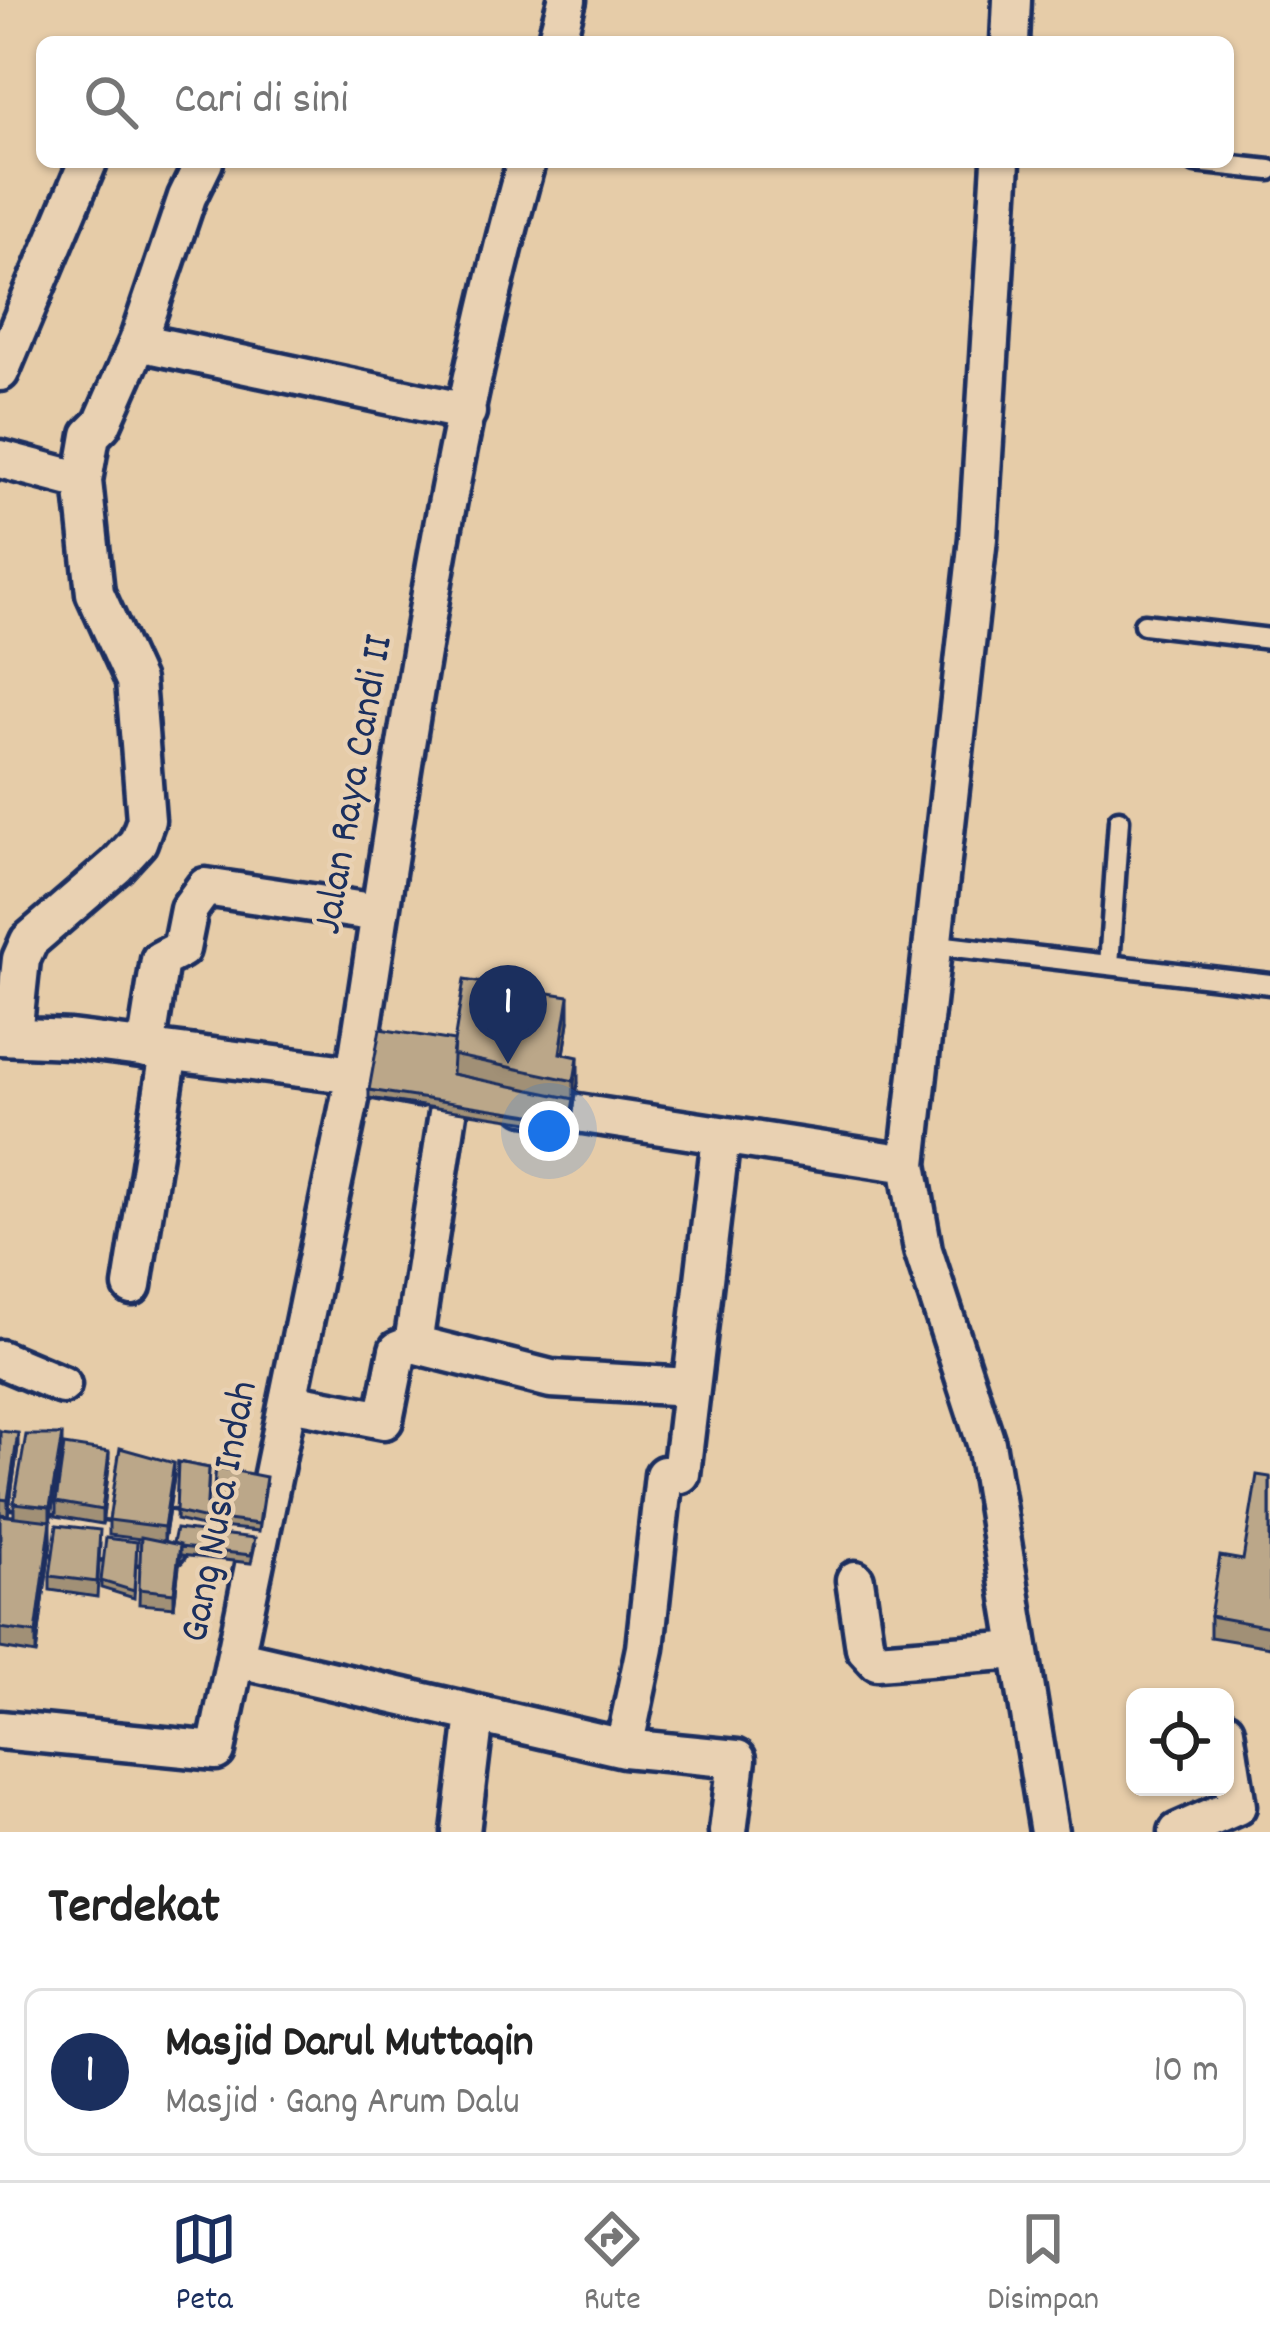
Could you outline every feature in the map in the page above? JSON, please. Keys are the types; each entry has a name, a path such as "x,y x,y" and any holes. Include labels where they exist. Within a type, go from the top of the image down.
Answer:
{"street":[{"path":"557,36 566,0"},
{"path":"1010,36 1012,0"},
{"path":"0,372 85,168"},
{"path":"201,168 138,342 102,424 91,435 83,481 95,593 135,681 146,820 138,842 116,866 29,941 21,958 6,1035 355,1075 908,1164"},
{"name":"Jalan Raya Candi II","path":"355,1075 378,913 466,412 498,259 524,168"},
{"path":"1001,168 978,538 908,1164 923,1250 986,1443 1005,1536 1049,1832"},
{"path":"138,342 466,412"},
{"path":"0,459 83,481"},
{"path":"132,1286 158,1050 160,960 181,949 188,908 205,887 378,913"},
{"name":"Gang Nusa Indah","path":"1,1737 216,1751 239,1659 355,1075"},
{"path":"413,1344 451,1094"},
{"path":"624,1748 645,1648 664,1474 681,1474 721,1137"},
{"path":"290,1402 384,1420 398,1350 413,1344 551,1379 690,1387"},
{"path":"0,1359 62,1385"},
{"path":"0,1528 167,1548 170,1530 262,1541"},
{"path":"855,1580 861,1633 877,1660 1019,1650"},
{"path":"239,1659 624,1748 736,1759 728,1832"},
{"path":"461,1832 475,1715"},
{"path":"1178,1832 1237,1806 1234,1787"}],"lane":[{"path":"1234,166 1270,170"},
{"path":"1144,624 1270,639"},
{"path":"1109,965 1119,820"},
{"path":"929,944 1270,984"}],"building":[{"path":"464,980 569,996 560,1053 578,1057 574,1081 452,1055"},
{"path":"380,1029 454,1041 452,1074 574,1099 570,1121 369,1090"},
{"path":"0,1431 18,1433 8,1500 0,1499"},
{"path":"26,1435 62,1435 50,1507 14,1503"},
{"path":"64,1445 109,1452 102,1510 56,1502"},
{"path":"120,1448 174,1463 164,1527 109,1520"},
{"path":"178,1462 209,1468 206,1519 176,1512"},
{"path":"216,1467 266,1477 259,1524 211,1518"},
{"path":"1257,1475 1270,1477 1270,1627 1210,1616 1220,1556 1243,1560"},
{"path":"0,1515 51,1521 36,1633 0,1628"},
{"path":"57,1525 100,1530 97,1582 50,1576"},
{"path":"176,1529 255,1538 251,1555 180,1547 173,1543"},
{"path":"141,1537 180,1545 174,1593 139,1589"},
{"path":"106,1538 137,1542 134,1591 101,1581"}],"place":[{"name":"Masjid Darul Muttaqin","path":"508,1064"}]}
